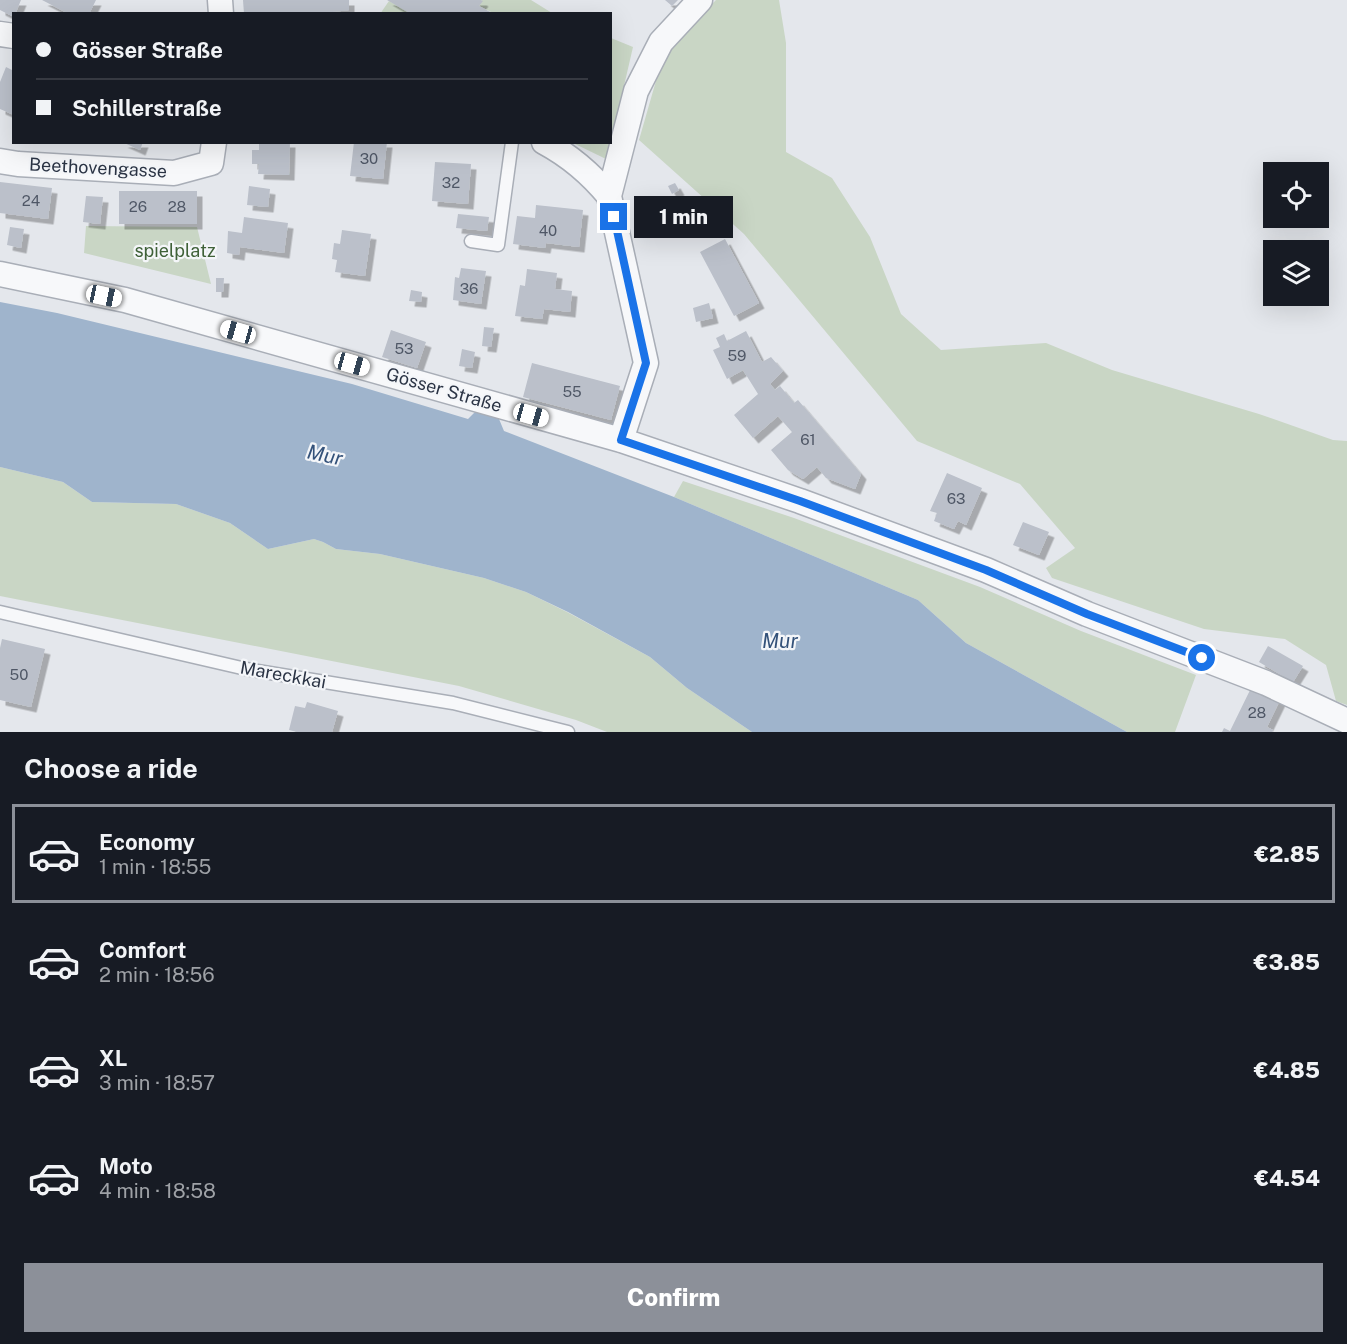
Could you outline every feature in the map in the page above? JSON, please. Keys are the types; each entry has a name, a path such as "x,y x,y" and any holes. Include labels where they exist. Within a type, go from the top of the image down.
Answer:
{"street":[{"path":"621,440 646,363 609,196 636,91 661,42 700,0"},
{"name":"Beethovengasse","path":"0,160 18,164 174,173 211,163 214,144"},
{"path":"548,144 592,176 609,196"},
{"name":"Gösser Straße","path":"0,274 125,300 621,440 800,501 986,570 1087,614 1266,683 1347,721"}],"lane":[{"path":"471,241 498,245 512,144"},
{"name":"Mareckkai","path":"0,612 246,669 453,703 568,732"}],"green space":[{"path":"531,0 550,12 491,12 479,6 482,1"},
{"path":"716,0 779,0 786,43 786,152 832,178 870,237 901,314 941,350 1046,343 1112,370 1259,414 1333,440 1347,441 1347,705 1336,701 1326,665 1285,639 1204,629 1052,578 1046,568 1075,548 1020,484 917,441 744,234 639,140 664,53"},
{"path":"389,1 409,12 381,12"},
{"path":"612,38 633,47 612,138"},
{"path":"575,144 610,144 606,159"},
{"name":"spielplatz","path":"86,226 197,227 211,284 84,253"},
{"path":"0,467 63,482 92,502 176,504 230,523 268,549 314,539 336,549 380,554 484,578 526,592 650,657 687,688 752,732 607,732 576,720 459,686 0,596"},
{"path":"683,481 794,518 980,587 1081,631 1196,675 1175,732 1127,732 966,643 918,600 674,497"}],"water":[{"name":"Mur","path":"0,302 57,313 352,384 468,419 476,411 499,419 504,431 674,497 918,600 966,643 1127,732 752,732 687,688 650,657 526,592 484,578 380,554 336,549 314,539 268,549 230,523 176,504 92,502 63,482 0,467"}],"building":[{"path":"0,0 21,0 16,12 12,12 12,16 0,10"},
{"path":"42,0 96,0 90,12 65,12"},
{"path":"243,0 349,0 349,10 332,12 244,12"},
{"path":"387,0 481,0 483,1 479,6 490,12 408,12"},
{"path":"665,0 678,0 672,6"},
{"path":"6,67 12,70 12,114 0,109 0,82"},
{"path":"126,144 142,144 140,150"},
{"path":"259,144 290,144 289,175 258,174 259,164 252,164 252,150 259,150"},
{"path":"354,144 387,144 383,179 350,176"},
{"path":"435,162 471,164 468,204 432,201"},
{"path":"0,182 52,188 48,219 0,213"},
{"path":"675,183 679,190 672,194 668,186"},
{"path":"249,186 270,189 268,207 247,205"},
{"path":"119,191 197,191 197,224 119,224"},
{"path":"86,196 103,197 100,224 83,222"},
{"path":"536,205 583,210 579,247 546,243 545,248 513,244 517,216 535,218"},
{"path":"458,214 489,217 487,231 456,228"},
{"path":"244,217 288,223 284,253 240,247 239,255 227,253 228,231 242,233"},
{"path":"10,227 24,229 21,248 7,245"},
{"path":"342,230 371,234 365,276 335,272 337,260 332,259 334,243 340,244"},
{"path":"725,239 759,303 734,316 700,252"},
{"path":"461,268 486,271 481,304 453,300 455,277 459,278"},
{"path":"527,269 557,273 555,289 572,291 570,312 544,309 542,319 515,316 520,285 525,286"},
{"path":"216,278 224,278 223,292 216,292"},
{"path":"411,290 422,292 421,302 409,301"},
{"path":"709,303 713,318 696,322 693,308"},
{"path":"484,327 494,328 491,347 482,346"},
{"path":"391,330 426,342 417,368 382,357"},
{"path":"746,331 762,362 771,357 783,371 770,384 775,390 780,386 794,403 798,400 861,474 855,489 826,478 817,467 803,479 788,470 771,450 792,432 778,416 753,438 734,415 758,394 743,370 727,379 713,350 720,347 716,338 724,334 727,341"},
{"path":"462,349 475,352 472,368 459,366"},
{"path":"532,363 620,386 611,420 523,397"},
{"path":"947,473 982,488 966,525 958,521 954,529 934,521 937,513 930,511"},
{"path":"1023,522 1049,532 1039,555 1013,545"},
{"path":"2,639 45,649 31,707 0,700"},
{"path":"1268,646 1303,666 1293,682 1259,662"},
{"path":"1253,684 1281,698 1267,727 1273,730 1272,732 1222,732 1224,728 1230,731"},
{"path":"307,702 338,711 332,732 289,730 295,706 305,708"}],"route":[{"path":"614,217 646,363 621,440 800,501 986,570 1087,614 1202,658"}]}
